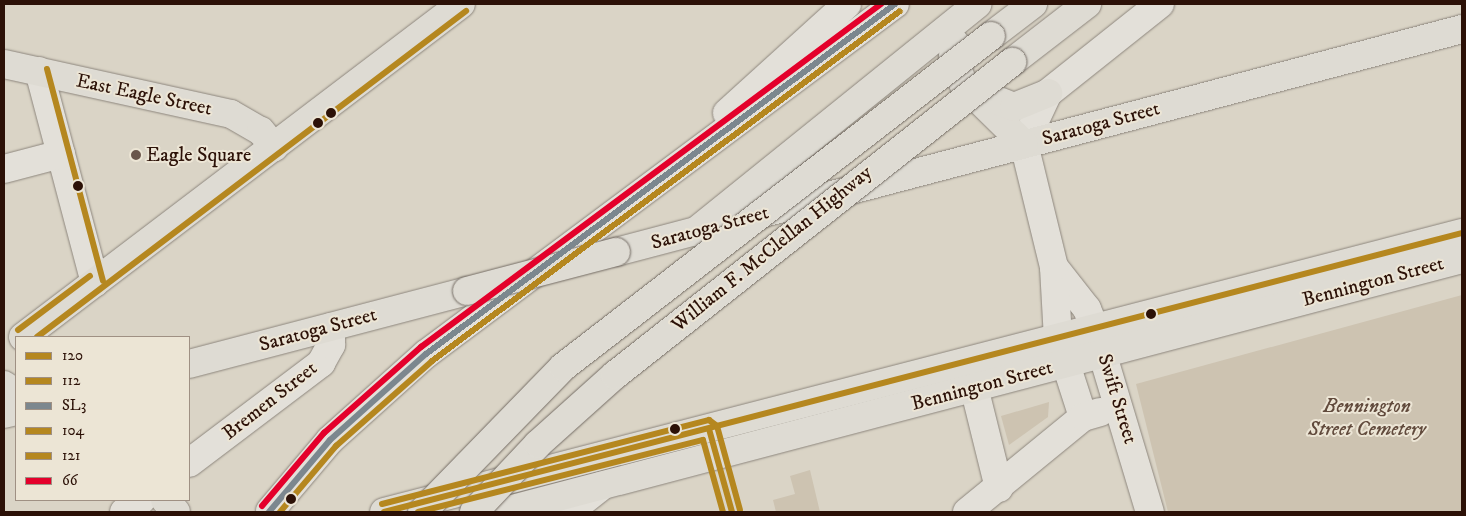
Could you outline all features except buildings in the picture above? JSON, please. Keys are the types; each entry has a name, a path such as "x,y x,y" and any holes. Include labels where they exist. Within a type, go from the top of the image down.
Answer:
{"main road":[{"path":"25,336 461,4"},
{"name":"William F. McClellan Highway","path":"422,512 563,367 1033,4"},
{"name":"William F. McClellan Highway","path":"474,512 544,438 615,375 1087,4"},
{"path":"974,7 953,57 964,85 1024,144"},
{"path":"695,232 974,7"},
{"name":"Saratoga Street","path":"190,364 1462,29"},
{"name":"East Eagle Street","path":"4,64 231,114 261,131 274,146"},
{"path":"964,85 985,98 1014,107 1048,93"},
{"name":"Bennington Street","path":"384,512 904,378 1062,351 1462,233"},
{"name":"Bennington Street","path":"1099,341 1462,259"},
{"name":"Bennington Street","path":"501,512 974,387 1062,351"},
{"path":"904,378 912,404"},
{"path":"4,386 15,393"},
{"path":"166,501 176,512"}],"street":[{"path":"667,172 847,4"},
{"path":"270,512 330,440 400,376 667,172 719,139 895,4"},
{"path":"1024,144 1048,93 1160,4"},
{"path":"39,71 95,283"},
{"name":"Swift Street","path":"1024,144 1054,267 1062,351 1084,417"},
{"path":"4,169 61,154"},
{"name":"Swift Street","path":"1054,267 1087,309 1121,406 1150,512"},
{"name":"Bremen Street","path":"190,462 321,362 331,345 331,327"},
{"path":"974,387 999,488"},
{"path":"967,512 999,488 1084,417 1121,406"},
{"path":"570,512 602,486"},
{"path":"124,512 140,501"}],"green space":[{"name":"Bennington Street Cemetery","path":"1462,295 1462,512 1168,512 1136,384"},
{"path":"1049,402 1048,417 1009,445 1001,416"},
{"path":"810,470 820,512 776,512 773,500 795,494 790,476"}],"transit line":[{"name":"66","path":"262,506 324,433 421,347 881,4"},
{"name":"SL3","path":"269,512 330,440 426,354 895,4"},
{"name":"112","path":"38,336 466,11"},
{"name":"104","path":"280,512 336,446 432,361 900,11"},
{"name":"121","path":"47,69 103,281"},
{"name":"120","path":"384,512 1462,233"},
{"name":"121","path":"18,330 90,276"},
{"name":"121","path":"382,504 709,420 717,426 740,510"},
{"name":"120","path":"709,429 732,512"},
{"name":"112","path":"418,512 703,440 723,512"}],"place":[{"name":"Eagle Square","path":"136,155"}]}
